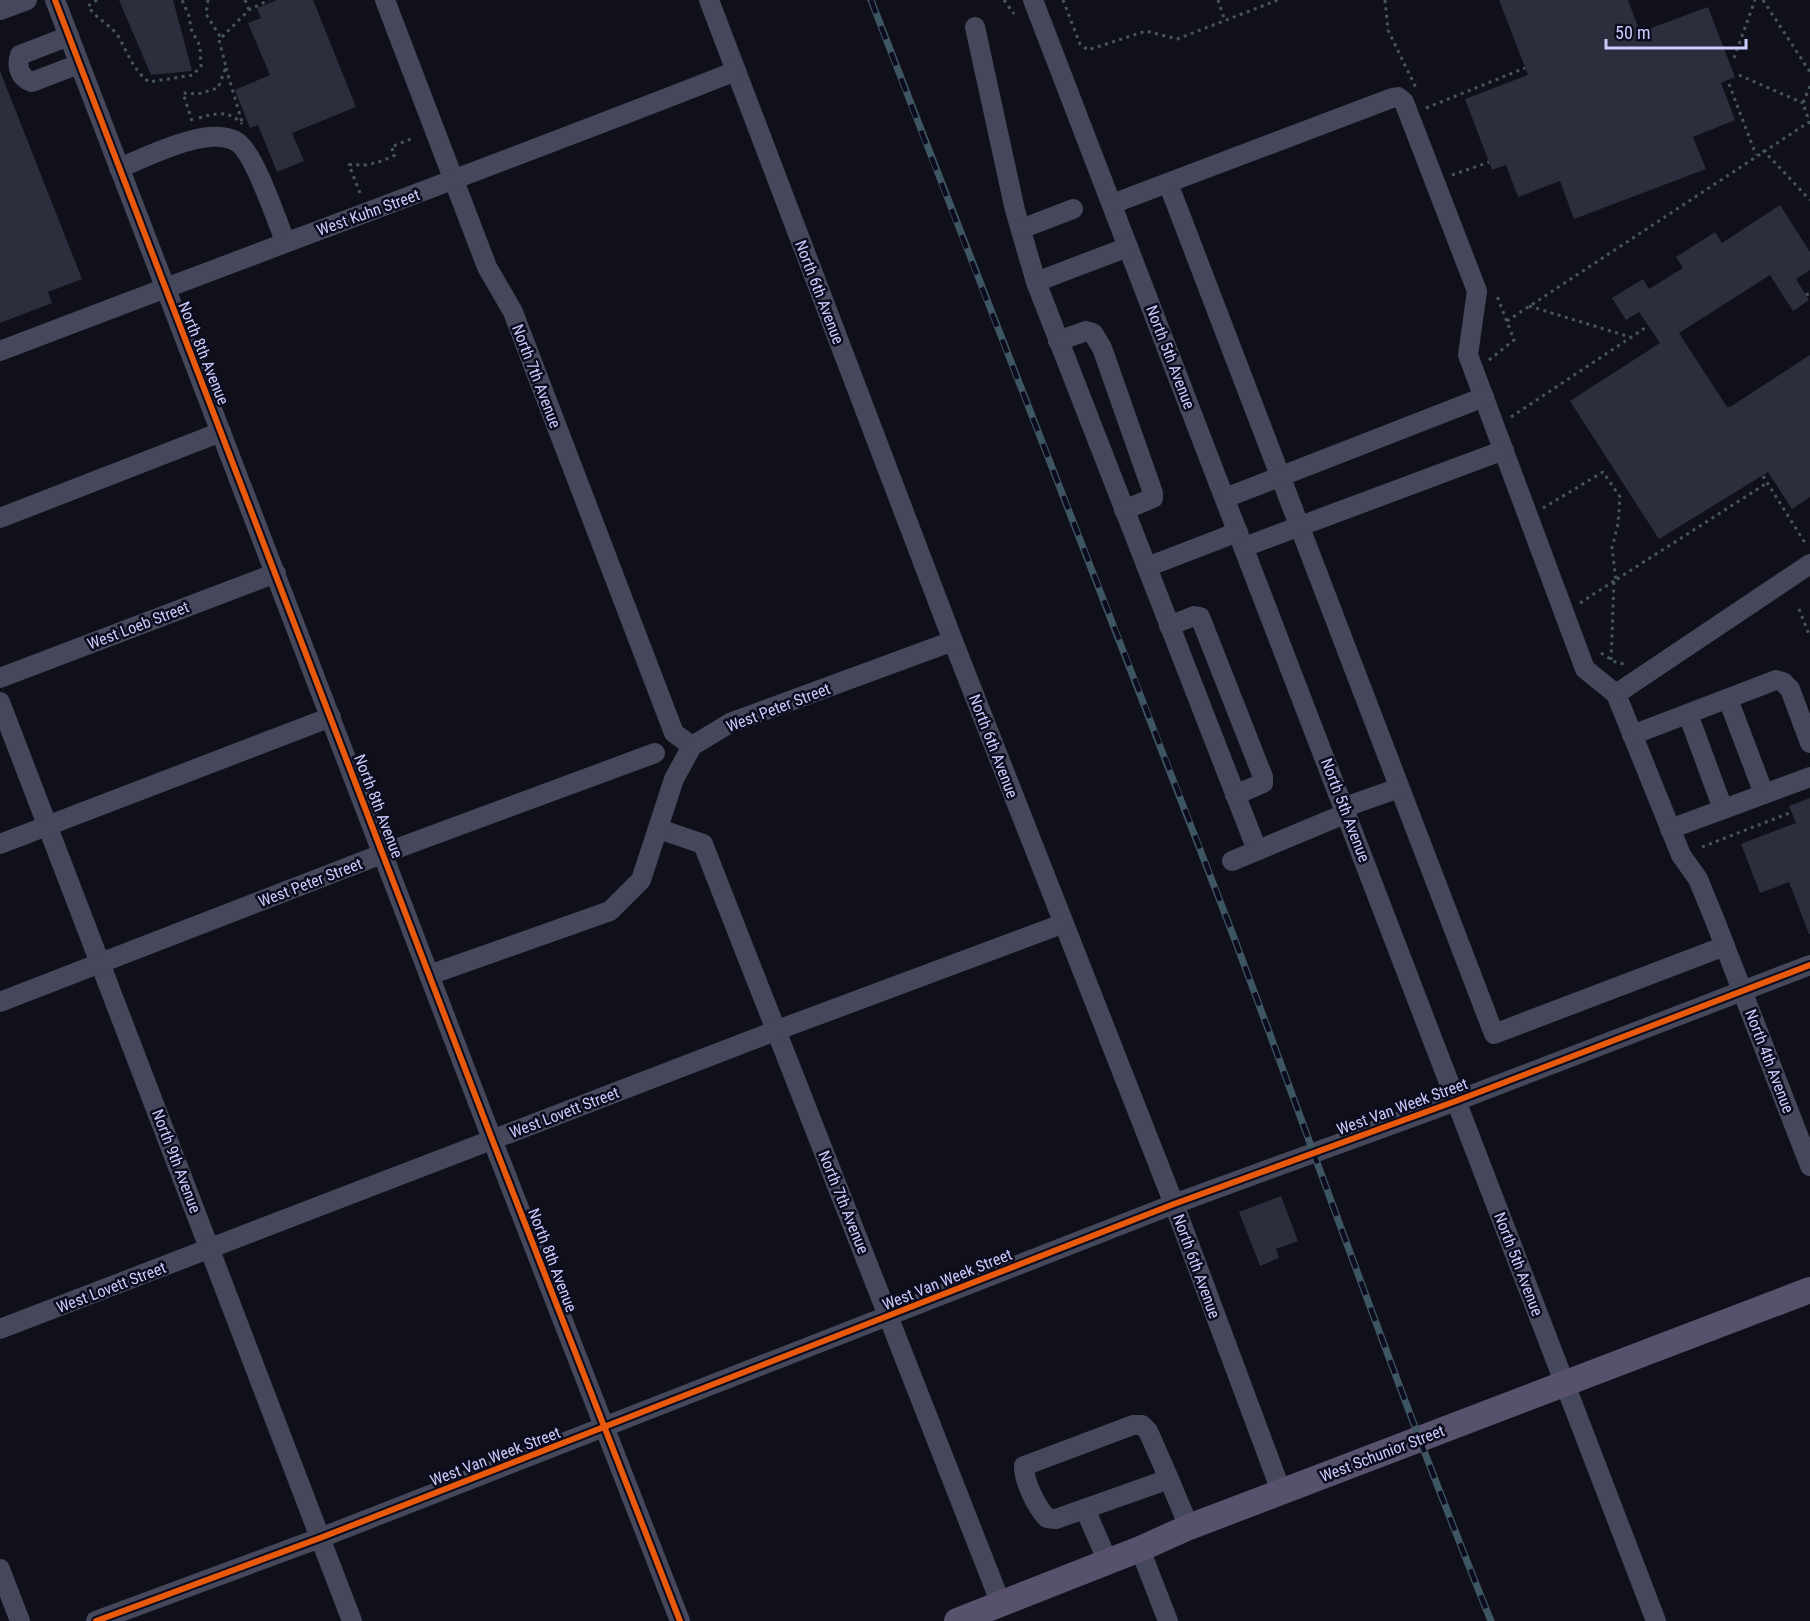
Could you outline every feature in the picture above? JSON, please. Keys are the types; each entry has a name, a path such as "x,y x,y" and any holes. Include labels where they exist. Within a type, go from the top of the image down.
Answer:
{"main road":[{"name":"West Schunior Street","path":"957,1621 1281,1491 1810,1290"}],"street":[{"path":"0,10 27,0"},
{"name":"North 8th Avenue","path":"55,0 492,1140 680,1621"},
{"name":"North 7th Avenue","path":"385,0 487,267 513,312 674,733 692,746"},
{"name":"North 6th Avenue","path":"710,0 1062,924 1174,1204 1281,1491"},
{"name":"North 5th Avenue","path":"1033,0 1656,1621"},
{"path":"975,27 1021,229 1036,282 1257,850"},
{"path":"69,36 20,55 17,63 20,73 25,80 32,82 79,64"},
{"name":"West Kuhn Street","path":"0,351 285,241 455,181 736,71"},
{"path":"1112,204 1392,98 1402,98 1477,291 1468,355 1585,669 1616,694 1810,564"},
{"path":"119,168 196,138 225,136 232,139 246,151 285,241"},
{"path":"1168,183 1494,1034 1725,946"},
{"path":"1021,229 1032,227 1073,209"},
{"path":"1036,282 1128,247"},
{"path":"1059,341 1086,331 1093,333 1102,348 1153,493 1153,498 1148,501 1124,510"},
{"path":"1225,498 1484,397"},
{"path":"0,518 221,432"},
{"path":"1147,567 1241,539 1299,526 1504,450"},
{"name":"West Loeb Street","path":"0,678 276,573"},
{"path":"1169,626 1194,616 1200,617 1230,690 1263,777 1263,783 1257,787 1235,795"},
{"name":"West Peter Street","path":"692,746 730,723 953,641"},
{"path":"1632,735 1776,680 1784,682 1790,689 1810,743"},
{"name":"North 4th Avenue","path":"1616,694 1681,855 1698,879 1810,1166"},
{"path":"1728,699 1764,794"},
{"name":"North 9th Avenue","path":"0,702 352,1621"},
{"path":"1688,714 1723,809"},
{"path":"0,844 331,717"},
{"path":"429,975 610,911 641,880 674,779 692,746"},
{"name":"West Peter Street","path":"0,1002 382,854 655,753"},
{"path":"1670,829 1810,777"},
{"path":"1232,861 1399,788"},
{"name":"North 7th Avenue","path":"659,829 703,844 1001,1604"},
{"name":"West Lovett Street","path":"0,1329 775,1031 1062,924"},
{"name":"West Van Week Street","path":"96,1621 320,1538 1174,1204 1456,1101 1810,965"},
{"path":"1169,1479 1056,1519 1047,1518 1041,1512 1024,1474 1024,1466 1133,1425 1142,1425 1148,1431 1169,1479 1189,1527"},
{"path":"1085,1509 1107,1562"},
{"path":"1140,1549 1168,1621"},
{"path":"0,1569 20,1621"}],"path":[{"path":"98,0 88,6 117,35 139,74 150,82 193,75 201,66 200,46 191,28 182,0"},
{"path":"208,0 206,14 221,38"},
{"path":"245,0 249,10"},
{"path":"243,124 219,40 249,10 269,0"},
{"path":"1004,0 1014,14"},
{"path":"1063,0 1080,44 1088,50 1146,31 1177,39 1278,0"},
{"path":"1218,0 1226,21"},
{"path":"1734,58 1755,0"},
{"path":"1763,0 1810,72"},
{"path":"192,121 183,93 198,94 218,88 226,68"},
{"path":"1424,108 1525,68"},
{"path":"1739,75 1803,103"},
{"path":"1728,84 1756,155"},
{"path":"1506,321 1763,150 1809,123 1803,103 1810,86"},
{"path":"360,193 349,165 355,163 362,166 386,160 394,156 391,147 411,139"},
{"path":"1763,150 1810,200"},
{"path":"1450,176 1489,162"},
{"path":"1529,306 1632,337"},
{"path":"1508,419 1648,326"},
{"path":"1545,519 1541,508 1603,472 1620,497 1618,524 1612,548 1615,581 1611,660"},
{"path":"1762,476 1808,548 1810,546"},
{"path":"1576,598 1579,604 1767,483"},
{"path":"1799,609 1810,637"},
{"path":"1595,646 1611,660 1622,664 1634,662"},
{"path":"1702,847 1792,812"}],"building":[{"path":"119,0 173,0 192,71 151,75"},
{"path":"277,0 313,0 356,107 292,133 304,161 277,172 258,125 250,128 235,90 270,75 248,23 261,18 257,8"},
{"path":"1499,0 1628,0 1640,32 1708,7 1735,77 1721,83 1735,120 1693,137 1706,169 1574,219 1560,181 1518,197 1506,165 1492,170 1465,99 1528,75"},
{"path":"0,71 82,279 48,292 52,303 0,323"},
{"path":"1780,205 1810,252 1810,270 1796,279 1809,300 1793,311 1770,275 1679,333 1727,407 1810,355 1810,497 1792,509 1768,472 1659,539 1570,401 1660,343 1639,312 1626,320 1612,298 1643,279 1649,289 1683,268 1676,257 1715,232 1722,243"},
{"path":"1810,798 1809,934 1789,882 1760,893 1741,844 1796,823 1789,806"},
{"path":"1281,1196 1298,1241 1276,1249 1279,1258 1260,1266 1239,1212"}],"railway":[{"path":"871,0 1230,927 1390,1362 1491,1621"}],"cycle path":[{"path":"55,0 492,1139 680,1621"},
{"path":"96,1621 320,1538 1174,1204 1456,1101 1810,965"}]}
